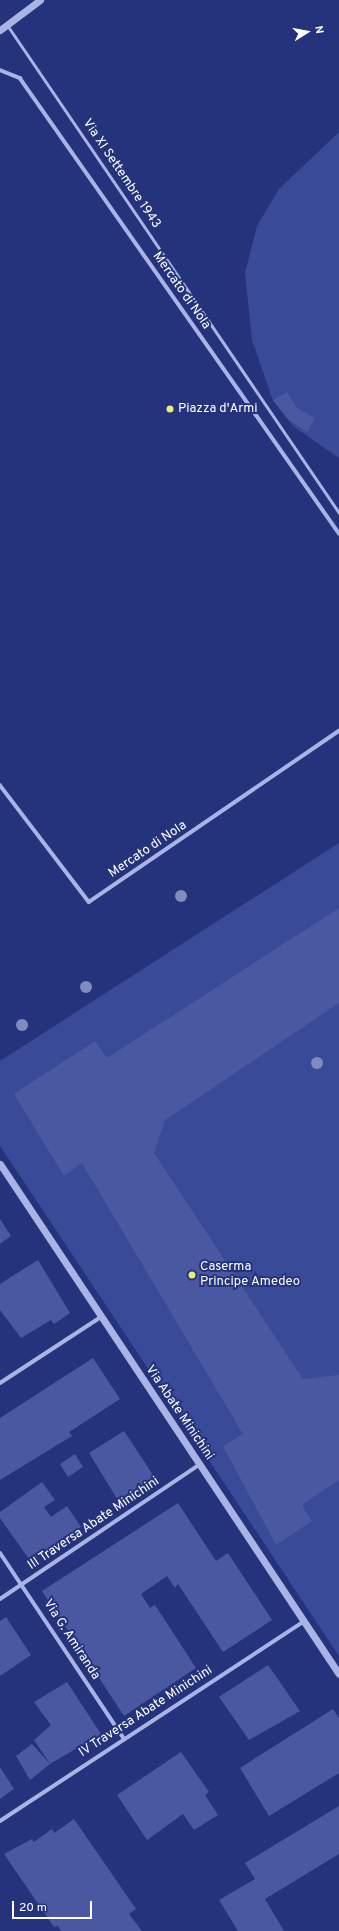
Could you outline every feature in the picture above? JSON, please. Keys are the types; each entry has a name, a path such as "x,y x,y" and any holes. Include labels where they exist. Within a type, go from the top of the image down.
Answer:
{"street":[{"path":"0,30 40,0"},
{"name":"Mercato di Nola","path":"0,70 20,78 339,533"},
{"name":"Mercato di Nola","path":"0,785 89,902 339,731"},
{"name":"Via Abate Minichini","path":"0,1164 339,1674"},
{"path":"0,1383 101,1317"},
{"name":"III Traversa Abate Minichini","path":"0,1599 199,1465"},
{"name":"Via G. Amiranda","path":"0,1554 124,1739"},
{"name":"IV Traversa Abate Minichini","path":"0,1820 304,1621"}],"lane":[{"name":"Via XI Settembre 1943","path":"7,24 339,513"}],"shaded area":[{"path":"339,132 339,458 293,426 273,401 252,340 245,273 257,226 279,189"},
{"path":"339,843 339,1656 0,1146 0,1061"}],"building":[{"path":"287,392 297,408 315,418 307,432 288,419 273,400"},
{"name":"Caserma Principe Amedeo","path":"339,908 339,1003 165,1120 154,1153 303,1379 339,1375 339,1480 302,1505 312,1521 276,1545 223,1446 243,1434 82,1163 64,1176 14,1094 95,1041 107,1058"},
{"path":"0,1219 11,1236 0,1244"},
{"path":"38,1260 70,1313 54,1324 51,1320 21,1338 0,1310 0,1284"},
{"path":"93,1358 120,1399 69,1432 72,1436 0,1480 0,1418"},
{"path":"124,1431 157,1481 119,1502 89,1453"},
{"path":"75,1454 83,1467 68,1477 60,1464"},
{"path":"42,1482 55,1500 44,1507 51,1517 67,1506 81,1527 31,1562 0,1518 0,1512"},
{"path":"178,1503 216,1561 228,1553 272,1620 223,1652 178,1584 175,1588 167,1576 141,1594 150,1608 155,1605 196,1668 124,1716 42,1591"},
{"path":"6,1617 31,1655 0,1676 0,1621"},
{"path":"268,1665 300,1711 249,1740 219,1697"},
{"path":"67,1682 101,1734 50,1764 34,1740 51,1725 34,1702"},
{"path":"333,1709 339,1718 339,1773 269,1816 240,1768"},
{"path":"32,1744 50,1764 30,1780 16,1756"},
{"path":"181,1752 209,1792 205,1795 218,1815 194,1830 183,1814 147,1840 117,1795"},
{"path":"0,1767 14,1789 0,1799"},
{"path":"339,1806 339,1854 265,1899 284,1931 238,1931 219,1900 255,1879 245,1863"},
{"path":"74,1819 136,1909 129,1914 142,1931 61,1931 58,1926 54,1927 4,1854 32,1839 34,1842 52,1829 54,1833"}],"place":[{"name":"Piazza d'Armi","path":"170,409"},
{"name":"Caserma Principe Amedeo","path":"192,1275"}]}
